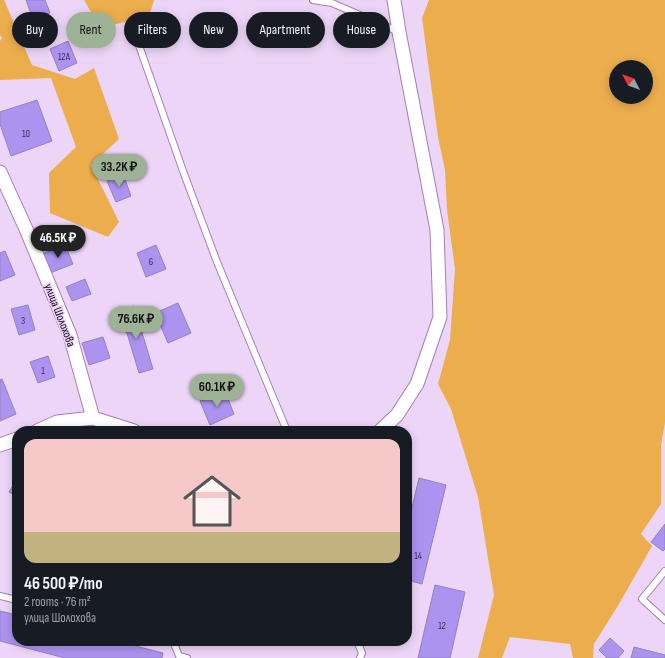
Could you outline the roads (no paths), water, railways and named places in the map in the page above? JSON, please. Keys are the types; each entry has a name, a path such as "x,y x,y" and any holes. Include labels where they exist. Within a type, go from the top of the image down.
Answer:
{"street":[{"path":"385,426 397,415 417,384 440,317 437,230 394,0"},
{"name":"улица Шолохова","path":"0,172 26,229 70,335 93,418"},
{"path":"48,426 57,422 93,418 118,426"},
{"path":"0,445 12,441"}],"lane":[{"path":"313,0 332,3 399,32"},
{"path":"140,48 217,262 284,426"},
{"path":"665,571 642,599 665,620"},
{"path":"0,596 12,599"},
{"path":"175,646 179,656 186,658"},
{"path":"359,646 362,653 360,658"}]}
